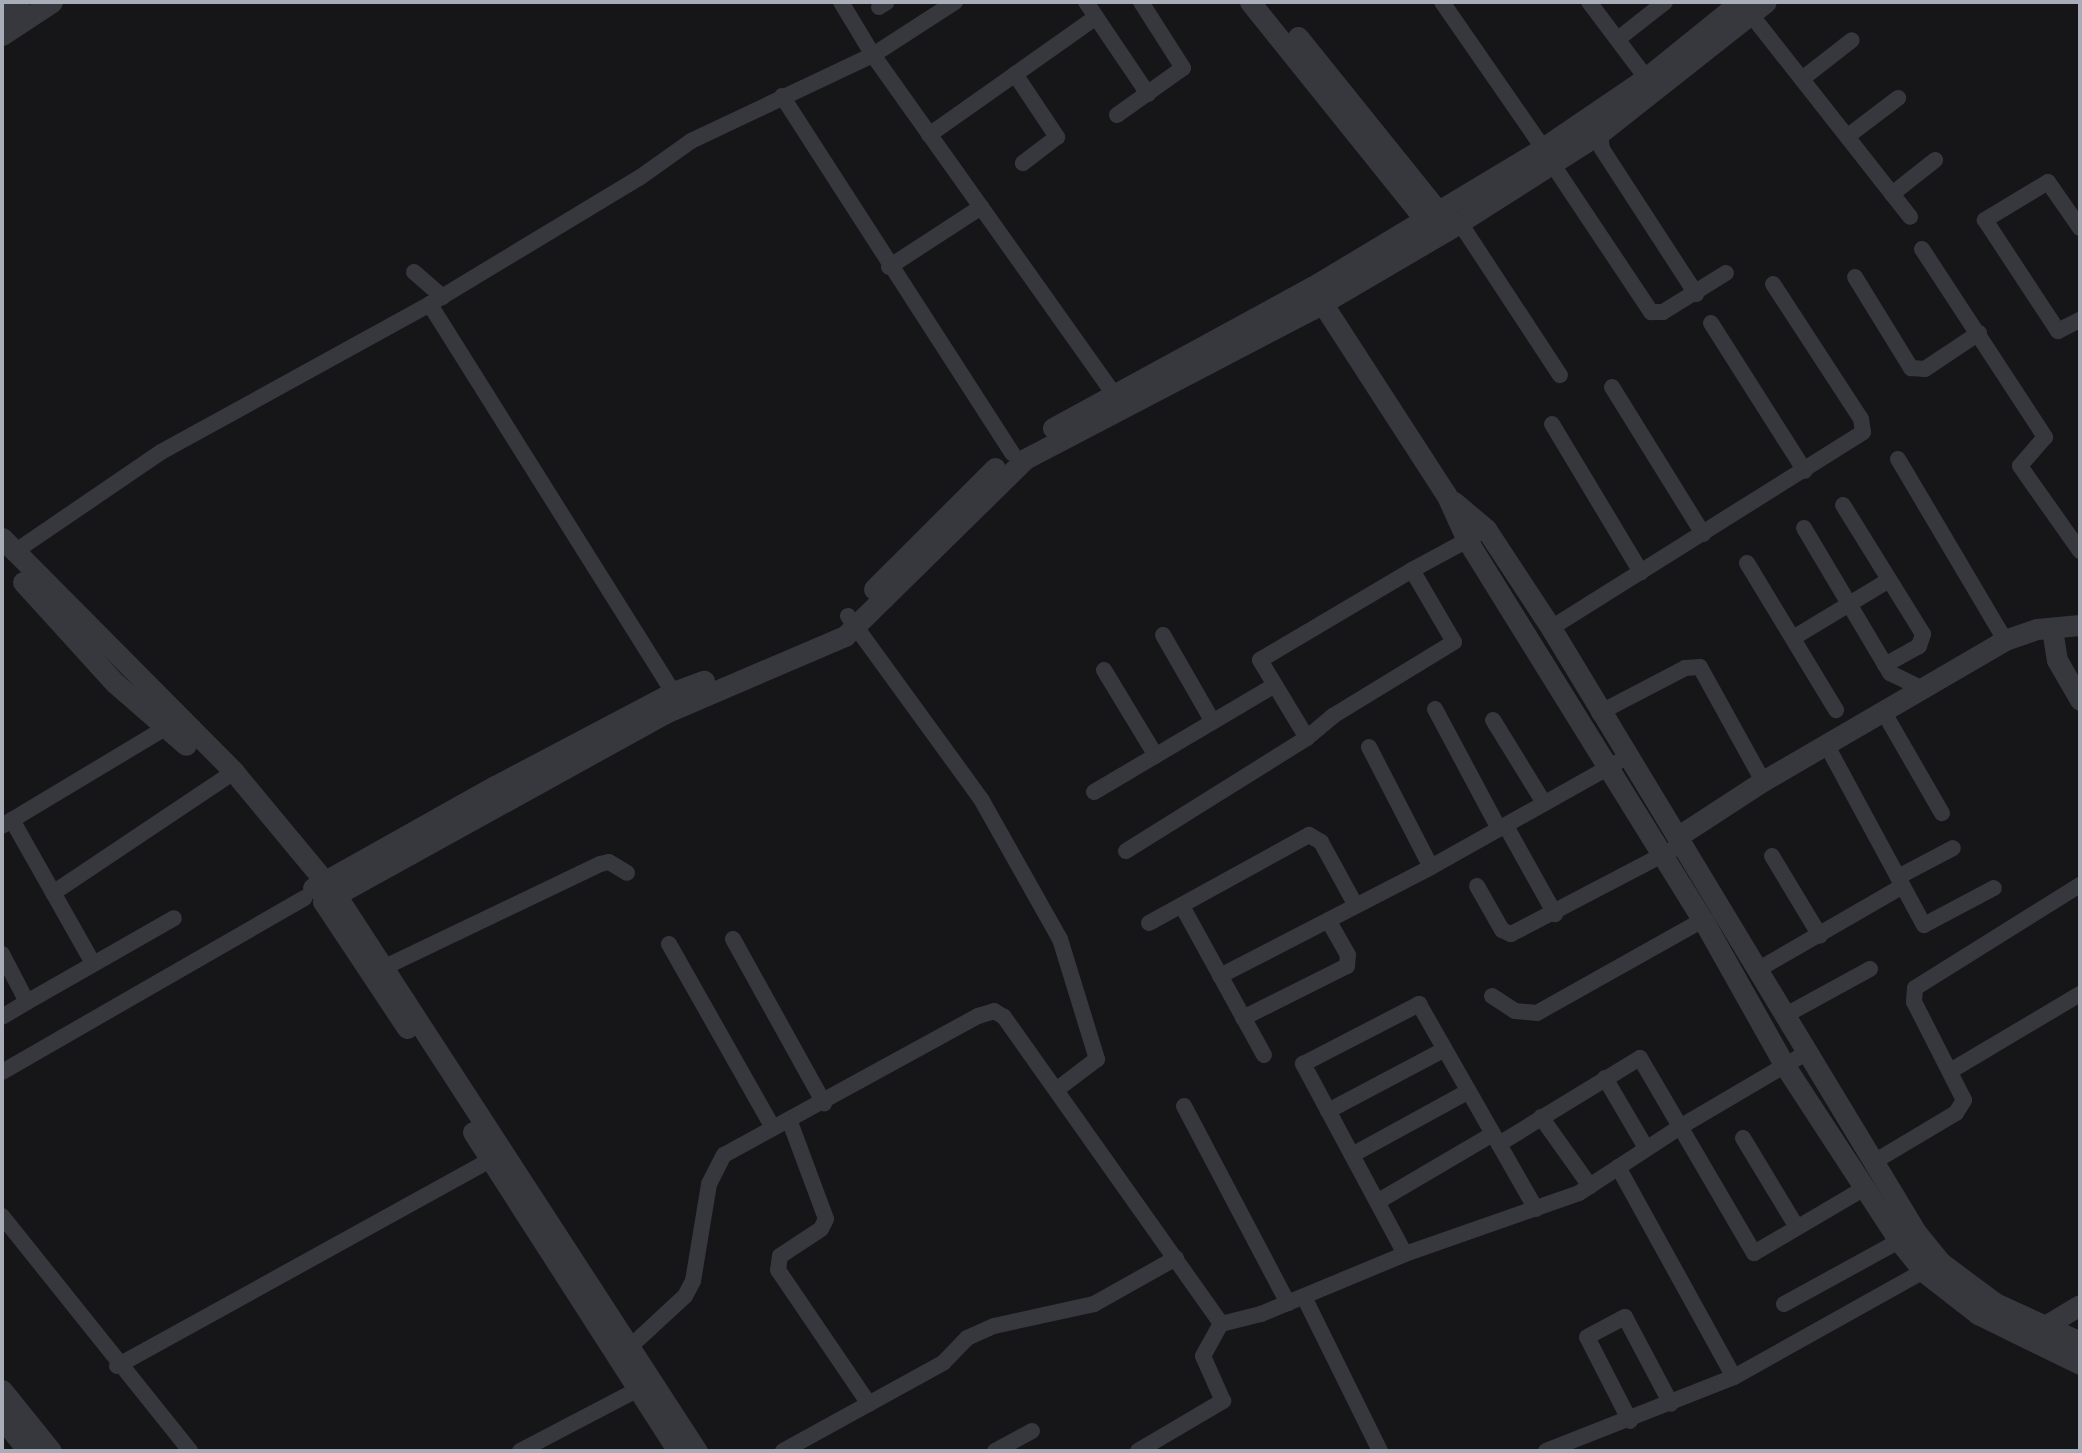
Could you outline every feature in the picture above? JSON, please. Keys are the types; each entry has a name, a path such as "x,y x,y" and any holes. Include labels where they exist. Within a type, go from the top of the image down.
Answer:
{"street":[{"path":"2,13 19,2"},
{"path":"2,35 52,2"},
{"path":"841,2 873,55 1113,393"},
{"path":"6,550 161,453 436,301 639,178 691,141 873,55 955,2"},
{"path":"1086,2 1148,94"},
{"path":"1117,115 1184,68 1141,2"},
{"path":"1250,2 1443,223"},
{"path":"1267,2 1560,375"},
{"path":"1442,2 1548,156 1646,308 1663,312 1726,273"},
{"path":"1589,2 1651,85"},
{"path":"1618,39 1665,2"},
{"path":"1548,156 1600,133 1651,85 1750,5 1802,79 1910,217"},
{"path":"929,135 1096,17"},
{"path":"1802,79 1852,40"},
{"path":"1015,74 1057,137 1023,163"},
{"path":"2,1072 673,692 852,622 1025,459 1443,223 1548,156 1651,85"},
{"path":"782,96 889,267 1012,453"},
{"path":"1848,136 1898,98"},
{"path":"1600,133 1602,149 1696,294"},
{"path":"1892,194 1935,160"},
{"path":"2080,228 2048,182 1985,220 2059,331 2080,320"},
{"path":"889,267 981,207"},
{"path":"1922,249 2045,437 2020,466 2080,551"},
{"path":"414,272 436,301 673,692"},
{"path":"1855,277 1911,368 1925,369 1979,333"},
{"path":"1551,628 1858,437 1863,426 1773,284"},
{"path":"320,893 665,713 834,642 1012,453 1113,393 1317,295"},
{"path":"1317,295 1447,496 1467,540 1606,768 1703,920 1784,1066 1899,1241 1932,1267 1978,1314 2033,1333 2075,1333"},
{"path":"1711,323 1805,471"},
{"path":"1612,387 1703,534"},
{"path":"1552,424 1642,572"},
{"path":"1898,460 2005,640"},
{"path":"1447,496 1486,529 1551,628 1599,713 1759,969 1932,1267"},
{"path":"1843,505 1923,634 1919,646 1885,665"},
{"path":"1804,528 1885,665 1896,680 1921,688"},
{"path":"1307,738 1260,660 1486,529"},
{"path":"6,550 115,683 228,776"},
{"path":"6,550 228,776 320,893 385,967 497,1157 632,1345 646,1386 678,1451"},
{"path":"1747,563 1836,710"},
{"path":"1126,850 1307,738 1333,716 1454,642 1412,570"},
{"path":"1793,638 1889,580"},
{"path":"852,622 981,799 1060,939 1097,1059 1056,1090"},
{"path":"1477,886 1505,933 1555,914 1662,857 1679,841 1763,781 2005,640 2037,629 2080,625"},
{"path":"2052,629 2057,660 2080,700"},
{"path":"1163,635 1213,722"},
{"path":"1599,713 1685,668 1700,667 1763,781"},
{"path":"1104,670 1156,756"},
{"path":"1094,792 1275,685"},
{"path":"1435,709 1555,914"},
{"path":"1883,711 1942,813"},
{"path":"1493,719 1544,803"},
{"path":"93,963 53,893 7,823 167,727"},
{"path":"1826,744 1924,925 1994,888"},
{"path":"1369,747 1431,867"},
{"path":"1220,976 1431,867 1626,757"},
{"path":"53,893 228,776"},
{"path":"1149,923 1310,835 1321,842 1355,904"},
{"path":"1759,969 1820,936 1953,848"},
{"path":"1772,856 1820,936"},
{"path":"385,967 600,864 609,862 627,873"},
{"path":"1872,1163 1962,1107 1963,1092 1914,1002 1915,988 2080,885"},
{"path":"320,893 646,1386 697,1451"},
{"path":"1182,906 1264,1055"},
{"path":"2,1017 174,918"},
{"path":"1243,1018 1347,966 1348,956 1328,920"},
{"path":"1492,996 1515,1011 1537,1013 1703,920"},
{"path":"733,939 824,1103"},
{"path":"669,944 774,1128"},
{"path":"2,954 27,1002"},
{"path":"1784,1016 1870,969"},
{"path":"1952,1070 2080,994"},
{"path":"1405,1254 1303,1065 1419,1004 1536,1209"},
{"path":"632,1345 685,1296 693,1281 716,1166 732,1150 790,1122 978,1016 994,1011 1056,1090 1177,1258 1220,1324"},
{"path":"1328,1111 1445,1048"},
{"path":"1138,1451 1223,1401 1203,1356 1220,1324 1288,1303 1405,1254 1536,1209 1590,1186 1680,1127 1806,1054"},
{"path":"1377,1202 1541,1117 1640,1058 1754,1253 1865,1188"},
{"path":"1605,1078 1646,1148"},
{"path":"1352,1155 1469,1091"},
{"path":"1184,1106 1288,1303"},
{"path":"1541,1117 1590,1186"},
{"path":"790,1122 827,1219 821,1229 780,1256 778,1270 869,1404"},
{"path":"1743,1138 1796,1226"},
{"path":"117,1366 497,1157"},
{"path":"1618,1167 1734,1377"},
{"path":"2,1216 117,1366 190,1451"},
{"path":"1784,1304 1899,1241"},
{"path":"783,1451 943,1363 967,1338 993,1326 1094,1304 1177,1258"},
{"path":"1546,1451 1630,1421 1734,1377 1932,1267"},
{"path":"1304,1297 1380,1451"},
{"path":"2033,1333 2080,1305"},
{"path":"1630,1421 1587,1337 1625,1317 1671,1404"},
{"path":"2033,1333 2045,1349 2080,1364"},
{"path":"2045,1349 2075,1333"},
{"path":"520,1451 646,1386"},
{"path":"2,1390 51,1451"},
{"path":"2,1418 28,1451"},
{"path":"995,1451 1032,1431"}]}
